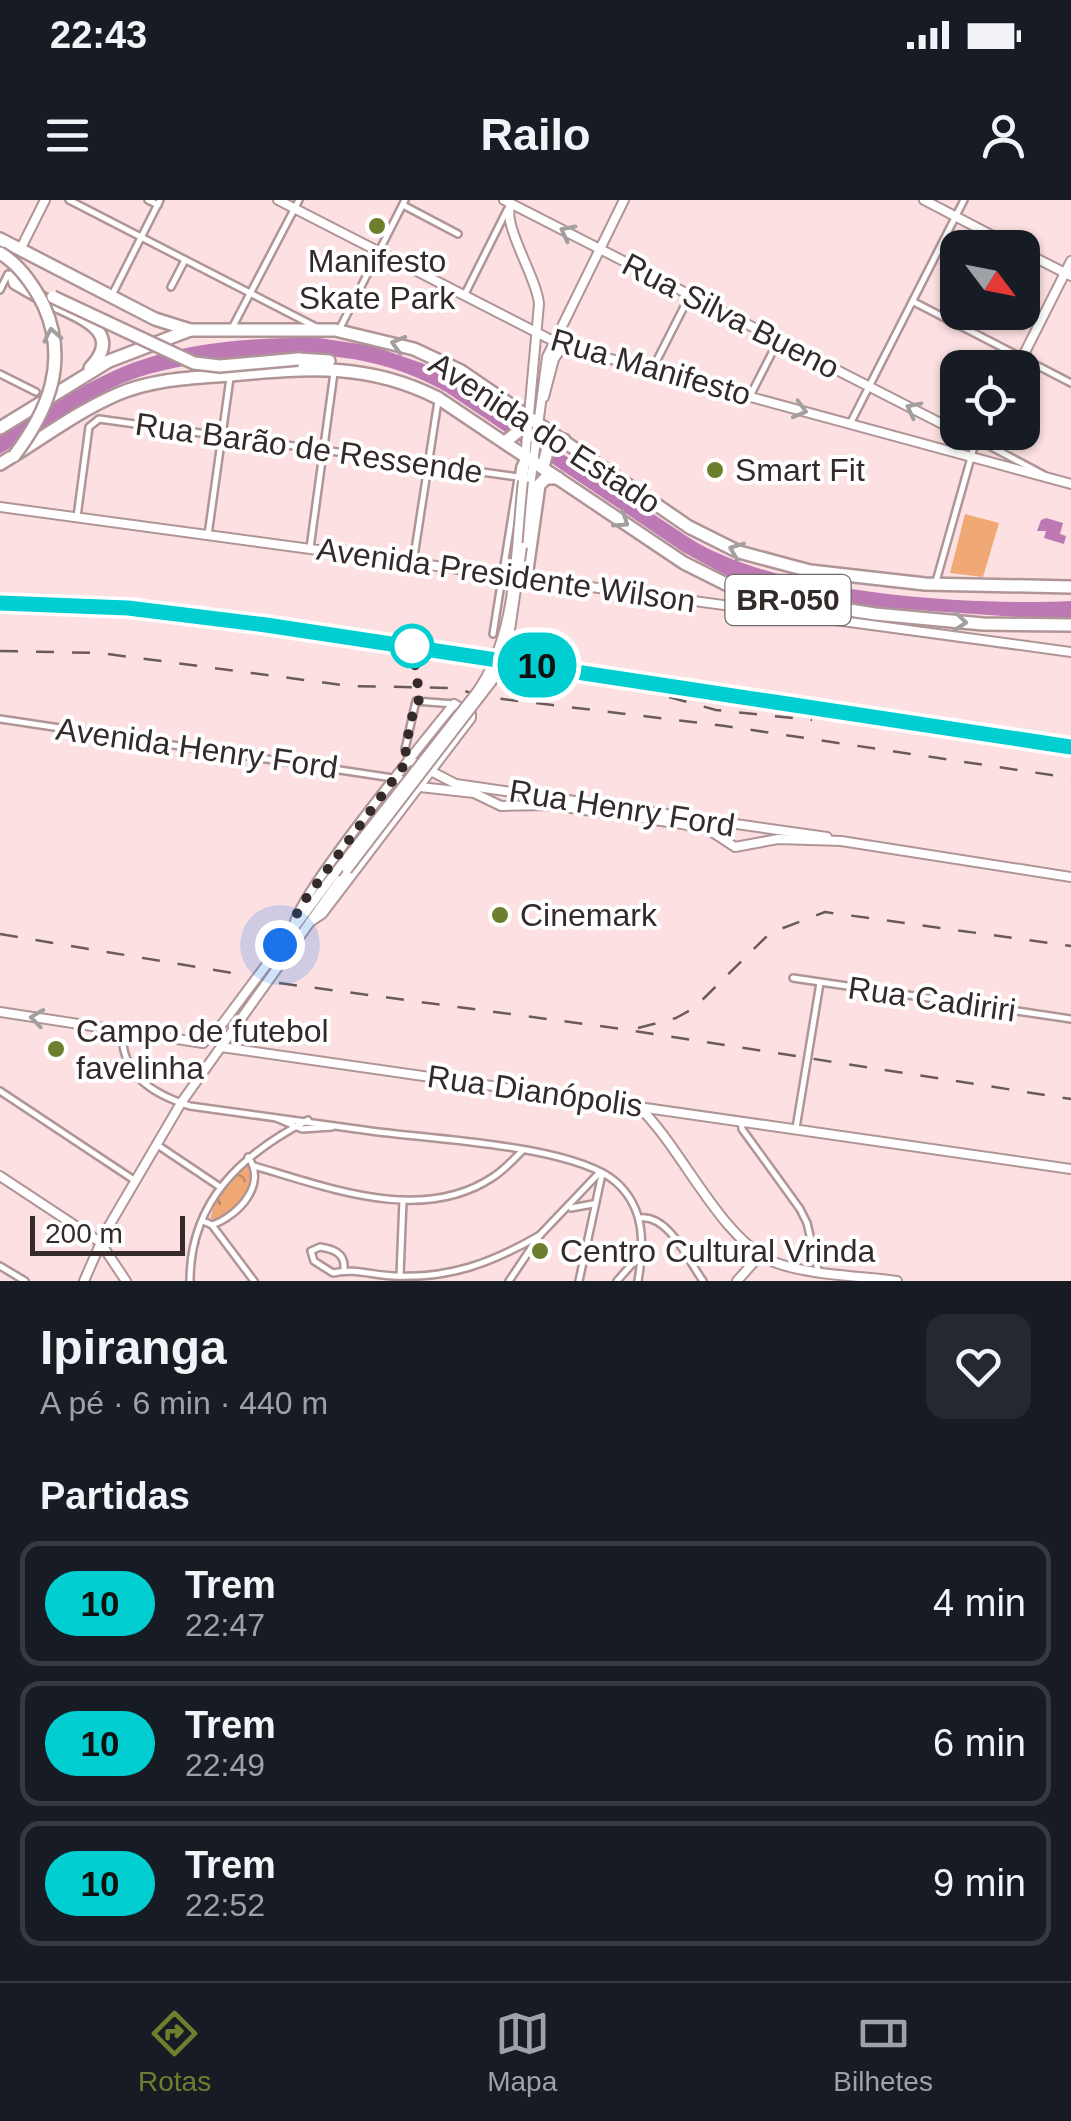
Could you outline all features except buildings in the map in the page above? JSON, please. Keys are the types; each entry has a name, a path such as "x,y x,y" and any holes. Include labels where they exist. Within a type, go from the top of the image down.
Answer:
{"highway":[{"name":"BR-050","path":"0,239 163,322 190,330"},
{"path":"0,253 40,297 56,350 53,383 46,404 14,456"},
{"name":"Avenida do Estado","path":"8,272 194,363 220,366 298,359 339,362 438,398 693,568 752,593 908,617 983,624 1071,625"},
{"path":"8,272 15,283 83,318 99,332 99,358 80,378"},
{"name":"Avenida do Estado","path":"0,428 109,360 190,330 339,330 436,358 564,440 660,508 726,547 810,571 935,585 1071,588"},
{"name":"Avenida do Estado","path":"0,464 98,404 162,382 335,368 367,372"},
{"path":"506,442 531,418"},
{"path":"524,481 548,448 564,440"},
{"path":"526,577 539,485 546,478 558,478"}],"main road":[{"path":"8,272 45,200"},
{"name":"Rua Manifesto","path":"278,200 297,204 379,252 563,346 1071,484"},
{"path":"541,402 552,341 624,200"},
{"path":"924,200 983,230"},
{"path":"305,906 476,693 502,642 524,481 537,463 531,418 537,288 512,228 509,204"},
{"name":"Rua Silva Bueno","path":"509,204 940,423"},
{"path":"512,228 515,213 523,210"},
{"path":"1040,260 1068,274"},
{"path":"1026,350 1068,274 1071,261"},
{"path":"531,418 547,391 554,359 563,346"},
{"path":"84,1281 100,1242 180,1103 501,663 512,625 524,481"},
{"name":"Avenida Presidente Wilson","path":"0,506 1071,652"},
{"path":"203,1043 294,926 311,891 394,778 454,704 472,717 322,914 308,925"},
{"name":"Rua Henry Ford","path":"408,760 450,782 841,842"},
{"path":"394,778 420,787 470,792 501,806 550,805 682,824 709,830 738,847 778,839 841,842 1071,877"},
{"path":"501,806 497,797 504,791"},
{"path":"738,826 746,836 738,847"},
{"path":"311,891 335,873"},
{"path":"305,906 310,916 308,925"},
{"path":"252,983 260,992"},
{"name":"Rua Dianópolis","path":"0,1012 1071,1168"},
{"path":"221,1047 216,1038 223,1022"},
{"path":"637,1105 657,1126 728,1223 762,1254 784,1265 897,1281"},
{"path":"657,1126 666,1109"},
{"path":"0,1176 100,1242 126,1281"},
{"path":"736,1281 762,1254"},
{"path":"818,1270 820,1281"}],"street":[{"path":"69,200 319,329"},
{"path":"111,296 159,202 148,200"},
{"path":"850,424 964,200"},
{"path":"339,330 404,203 458,234"},
{"path":"231,330 297,204"},
{"path":"464,296 509,204"},
{"path":"171,287 185,260"},
{"path":"0,290 8,272"},
{"path":"657,371 656,362 690,295"},
{"path":"912,302 996,350"},
{"path":"750,396 779,340"},
{"path":"310,548 335,368"},
{"path":"1040,371 1071,383"},
{"path":"0,374 36,392"},
{"path":"208,535 231,375"},
{"path":"414,563 438,398"},
{"name":"Rua Barão de Ressende","path":"76,517 89,428 99,419 430,464 524,481"},
{"path":"935,585 973,450"},
{"name":"Rua Manifesto","path":"998,450 1046,477"},
{"path":"492,634 524,481"},
{"path":"408,760 405,749 416,702 422,699 454,704"},
{"name":"Avenida Henry Ford","path":"0,719 394,778"},
{"name":"Rua Cadiriri","path":"793,978 1071,1019"},
{"path":"796,1128 820,983"},
{"path":"122,1030 122,1054 131,1072 180,1103 522,1151 580,1163 601,1173 625,1192 639,1218 644,1241 638,1281"},
{"path":"0,1091 134,1180"},
{"path":"276,1118 293,1128 335,1126"},
{"path":"190,1281 202,1221 220,1187 248,1156 308,1120"},
{"path":"741,1121 742,1129 808,1223 818,1270"},
{"path":"156,1143 220,1187"},
{"path":"254,1166 336,1190 404,1200 468,1189 493,1178 522,1151"},
{"path":"212,1225 231,1216 244,1202 254,1179 254,1166 248,1156"},
{"path":"509,1281 540,1235 601,1173"},
{"path":"578,1281 601,1173"},
{"path":"583,1191 596,1193"},
{"path":"400,1276 404,1200"},
{"path":"564,1212 594,1204"},
{"path":"639,1218 651,1217 662,1224 703,1281"},
{"path":"202,1221 212,1225 254,1281"},
{"path":"340,1270 344,1262 338,1252 314,1248 310,1255 328,1272 444,1275 471,1269 540,1235"},
{"path":"617,1281 642,1259"},
{"path":"1,1268 24,1281"},
{"path":"340,1270 345,1281"}],"green space":[{"path":"965,514 999,523 983,577 950,573"},
{"path":"246,1162 251,1181 244,1200 229,1213 210,1219 217,1196"}],"shaded area":[{"path":"319,338 373,346 430,366 691,539 729,558 773,573 875,592 980,601 1071,601 1071,617 872,607 729,577 683,552 446,392 418,378 363,361 276,355 189,365 150,374 98,395 0,454 0,436 80,388 132,364 211,344"},
{"path":"1046,518 1063,523 1060,534 1066,536 1064,544 1044,538 1046,531 1037,531"}],"railway":[{"path":"0,602 128,608 266,625 1071,747"},
{"path":"0,651 100,653 350,686 454,688 486,697 725,726 1071,778"},
{"path":"669,697 716,710 812,720"},
{"path":"638,1028 676,1018 694,1008 770,933 825,912 1071,946"},
{"path":"0,934 244,975"},
{"path":"279,983 622,1029 1071,1099"}],"train":[{"name":"10","path":"0,603 128,608 266,625 1071,747"}],"place":[{"name":"Manifesto Skate Park","path":"377,226"},
{"name":"Smart Fit","path":"715,470"},
{"name":"Cinemark","path":"500,915"},
{"name":"Campo de futebol favelinha","path":"56,1049"},
{"name":"Centro Cultural Vrinda","path":"540,1251"}],"route":[{"path":"280,945 294,926 302,904 408,760 405,749 415,704 420,699 412,646"}]}
